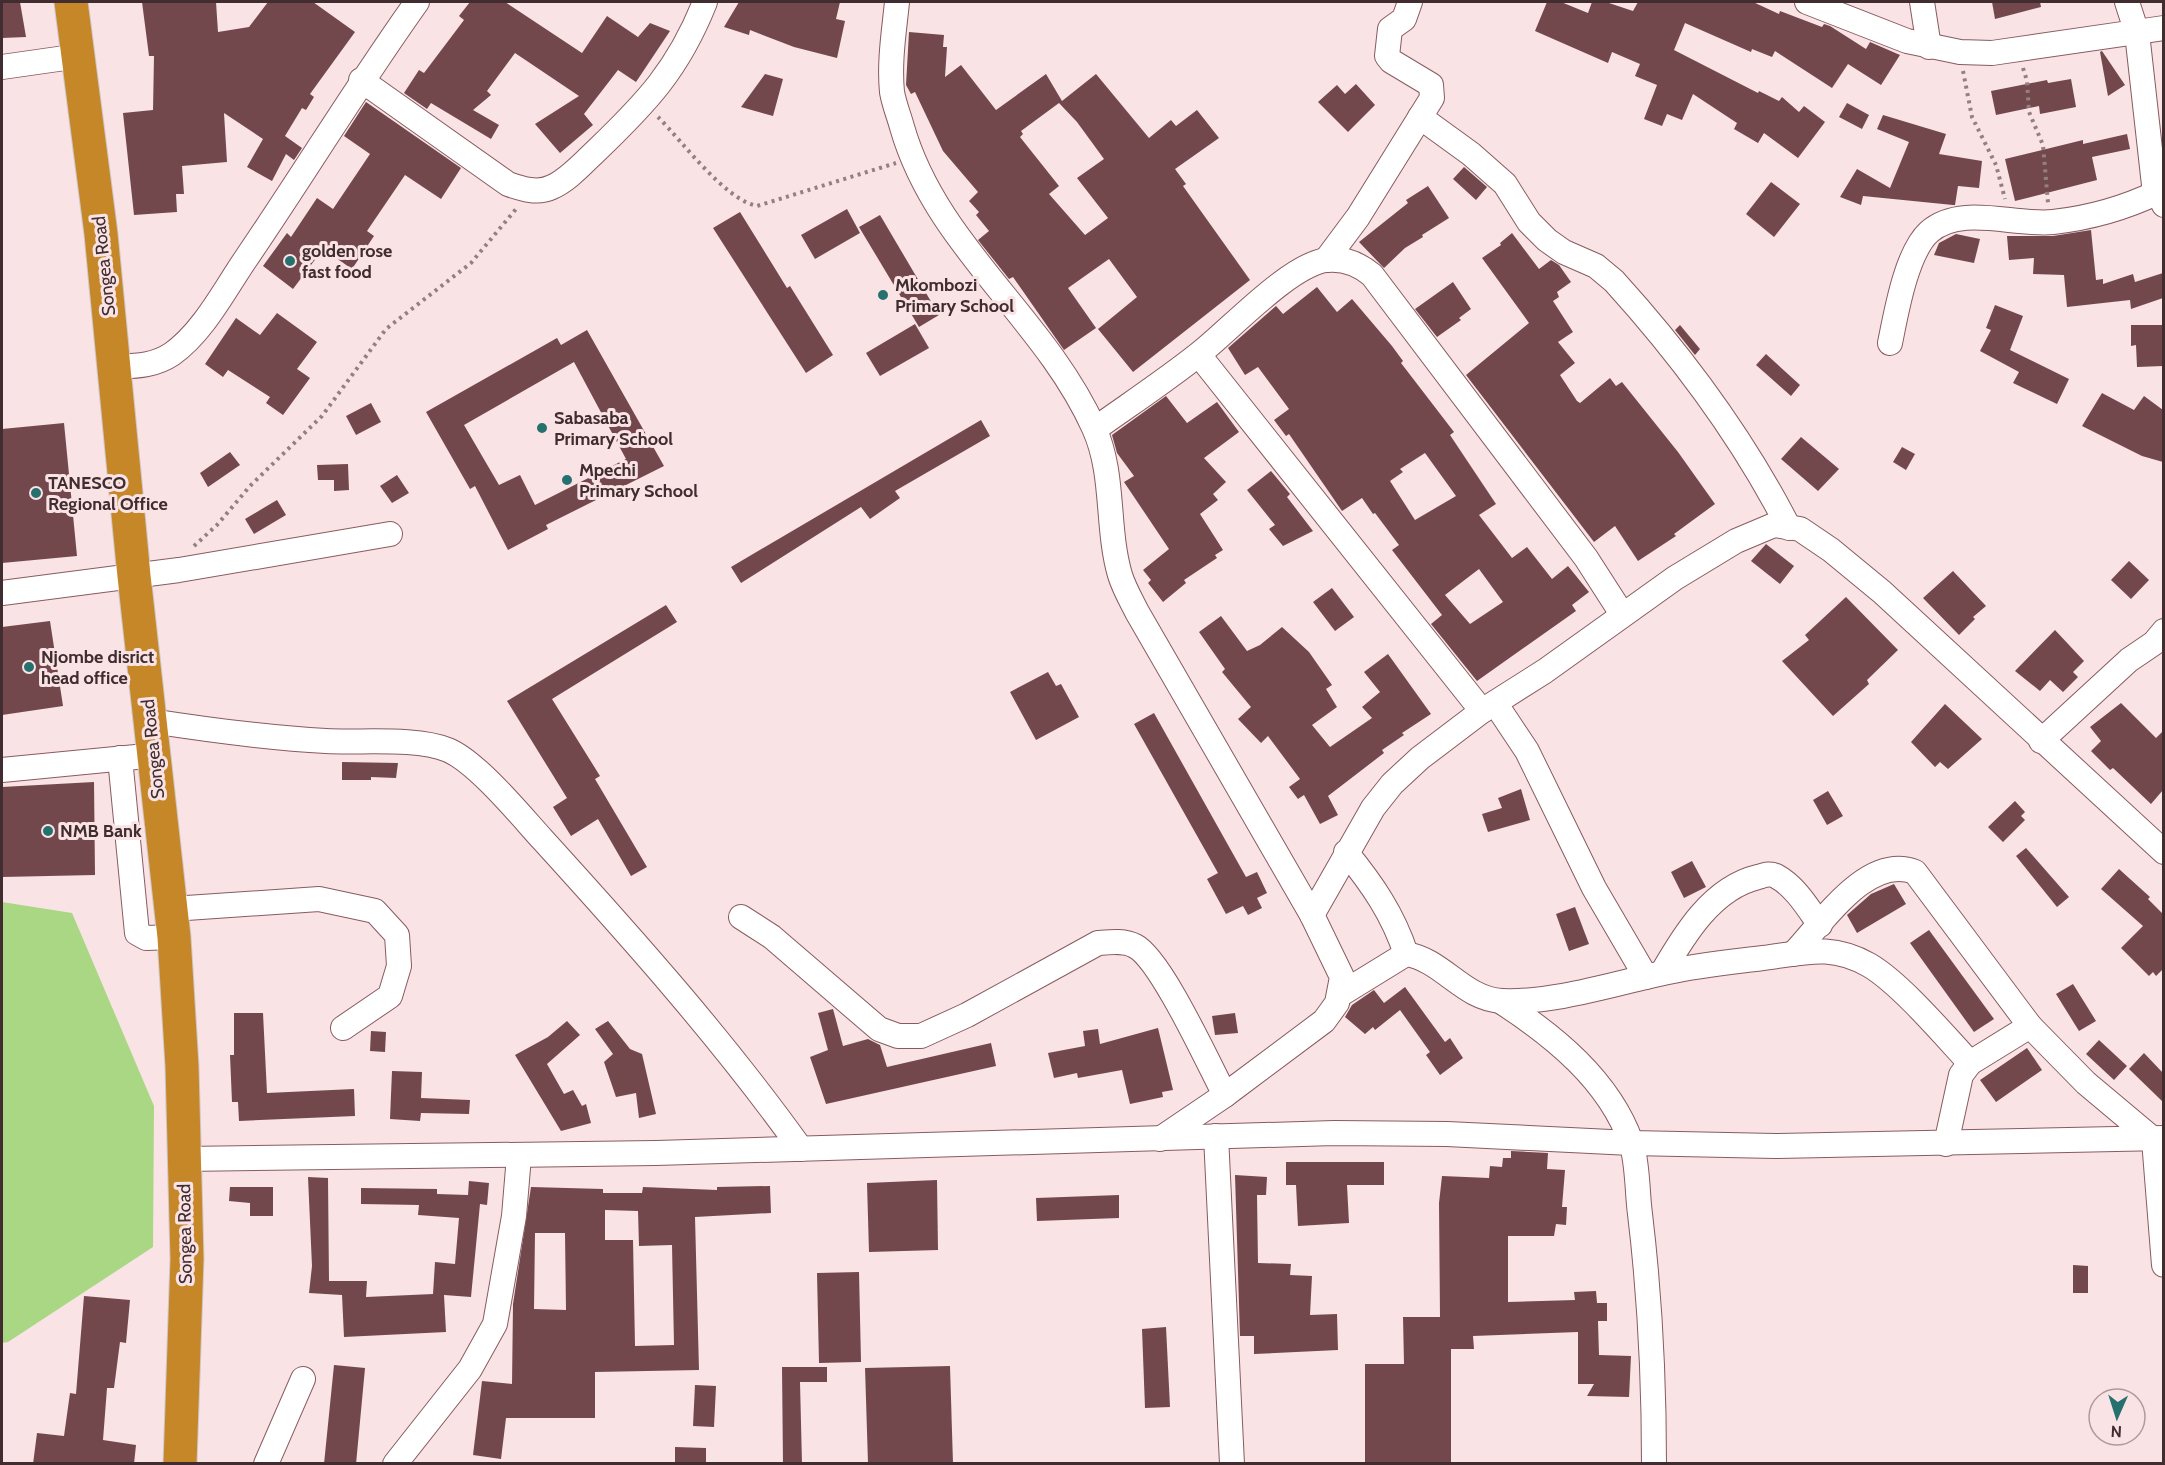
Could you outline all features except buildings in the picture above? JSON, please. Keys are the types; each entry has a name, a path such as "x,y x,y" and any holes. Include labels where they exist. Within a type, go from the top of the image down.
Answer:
{"highway":[{"name":"Songea Road","path":"71,2 115,367 153,754 173,923 182,1066 187,1258 180,1464"}],"street":[{"path":"115,367 147,366 171,354 190,337 273,218 361,80 417,2"},
{"path":"361,80 508,184 528,191 552,188 573,173 645,104 672,69 705,2"},
{"path":"897,2 891,54 892,94 911,159 928,194 959,241 1041,340 1095,429 1111,498 1113,536 1120,575 1137,612 1338,963 1342,977 1341,994"},
{"path":"1326,260 1358,217 1432,98 1431,85 1390,61 1386,49 1390,29 1404,20 1410,2"},
{"path":"1807,2 1929,47 1960,52 1992,53 2163,28"},
{"path":"1922,2 1929,47"},
{"path":"1890,343 1911,263 1923,238 1930,231 1956,218 2045,222 2161,199 2154,185 2137,33 2127,2"},
{"path":"2,68 79,56"},
{"path":"1420,117 1471,154 1504,184 1529,222 1547,240 1564,252 1596,266 1622,289 1716,406 1757,467 1789,528"},
{"path":"1095,429 1199,355 1286,280 1306,267 1326,260 1345,260 1362,266 1372,275 1586,558 1622,614"},
{"path":"1199,355 1527,751 1594,888 1654,975"},
{"path":"1312,915 1373,808 1392,784 1420,758 1622,614 1736,541 1774,525 1800,529 1831,550 1882,592 2163,852"},
{"path":"2,593 179,570 390,534"},
{"path":"2041,741 2129,660 2154,643 2163,631"},
{"path":"151,721 283,738 417,744 448,750 472,767 522,817 596,898 761,1094 801,1149"},
{"path":"2,770 153,754"},
{"path":"120,759 137,933 146,938 173,923 319,899 375,911 397,935 399,966 390,996 343,1028"},
{"path":"1346,852 1376,888 1397,925 1406,954"},
{"path":"1793,954 1856,885 1882,872 1902,867 1915,872 2030,1026 2086,1083 2159,1139"},
{"path":"1654,975 1686,932 1719,897 1750,879 1768,874 1776,876 1794,890 1820,924"},
{"path":"741,917 780,943 879,1029 898,1036 921,1036 967,1015 1098,942 1120,942 1135,946 1147,956 1172,993 1225,1095"},
{"path":"1500,1001 1545,997 1654,975 1825,950 1851,956 1871,966 1909,999 1970,1063"},
{"path":"1159,1139 1225,1095 1324,1021 1341,994 1406,954 1420,956 1434,963 1458,985 1500,1001 1535,1023 1571,1054 1600,1089 1631,1143 1652,1337 1654,1464"},
{"path":"1946,1144 1961,1074 1970,1063 2030,1026"},
{"path":"183,1159 519,1156 1216,1136 1447,1134 1631,1143 1775,1146 2159,1139"},
{"path":"1216,1136 1232,1464"},
{"path":"2159,1139 2163,1265"},
{"path":"395,1464 470,1369 495,1324 514,1216 519,1156"},
{"path":"266,1464 303,1379"}],"path":[{"path":"2012,50 2025,73 2029,112 2043,145 2048,196 2045,222"},
{"path":"1960,52 1972,117 1996,165 2006,201 2017,221"},
{"path":"645,104 729,190 744,203 757,206 911,159"},
{"path":"179,570 191,548 217,525 249,486 322,416 386,329 471,262 493,239 528,191"}],"green space":[{"path":"2,902 72,913 154,1106 153,1247 8,1342 2,1343"}],"place":[{"name":"golden rose fast food","path":"290,261"},
{"name":"Mkombozi Primary School","path":"883,295"},
{"name":"Sabasaba Primary School","path":"542,428"},
{"name":"Mpechi Primary School","path":"567,480"},
{"name":"TANESCO Regional Office","path":"36,493"},
{"name":"Njombe disrict head office","path":"29,667"},
{"name":"NMB Bank","path":"48,831"}]}
